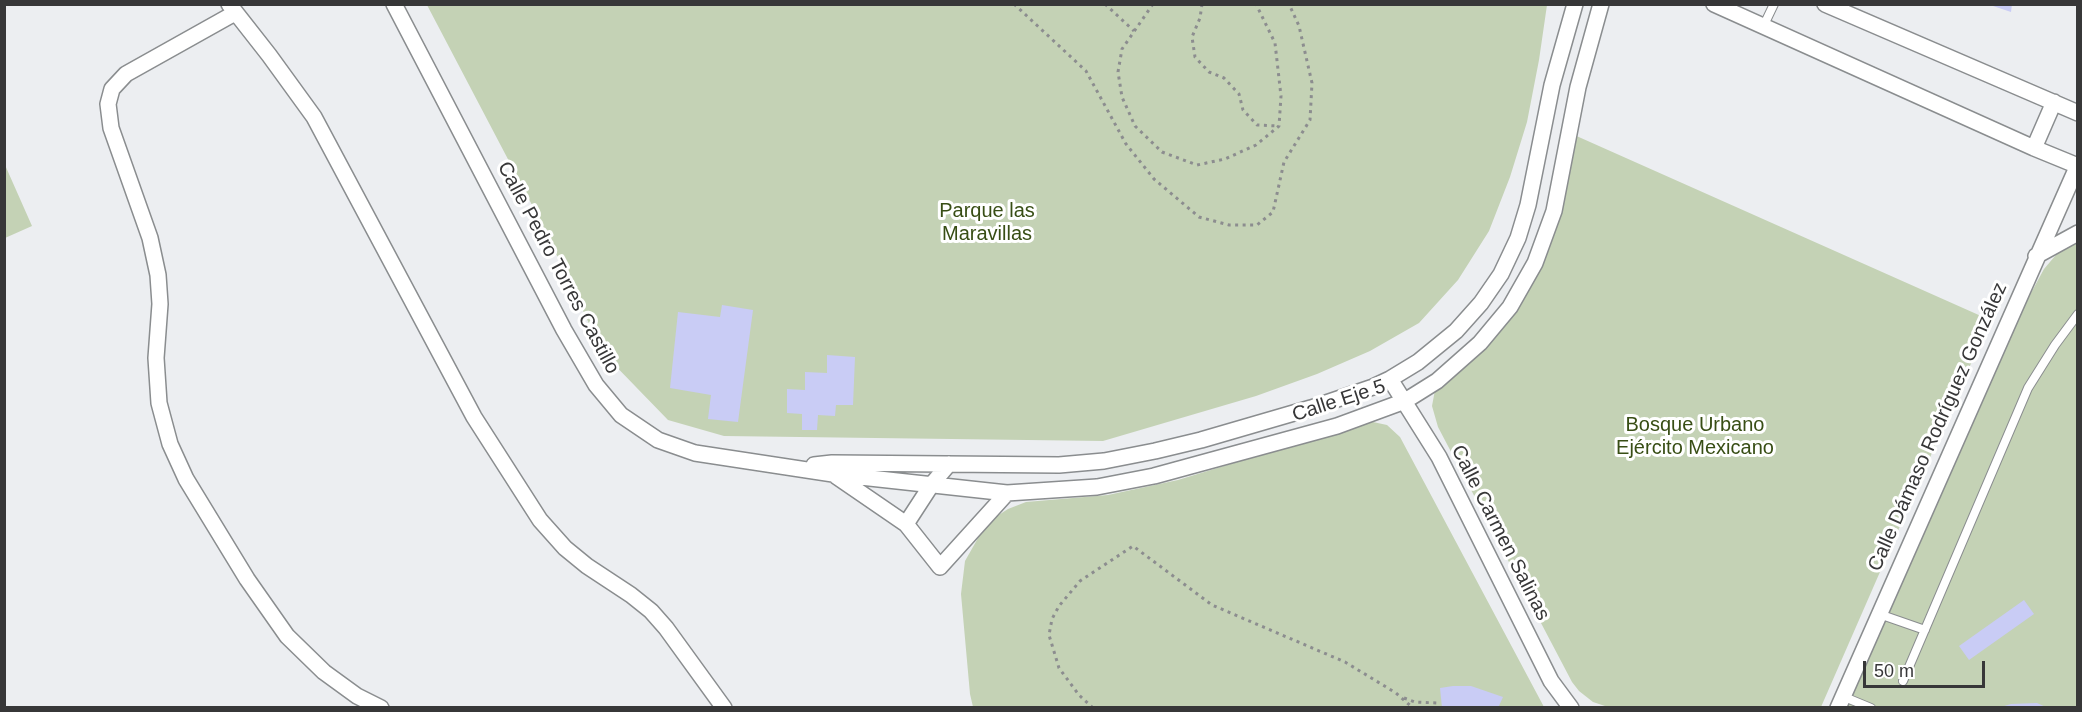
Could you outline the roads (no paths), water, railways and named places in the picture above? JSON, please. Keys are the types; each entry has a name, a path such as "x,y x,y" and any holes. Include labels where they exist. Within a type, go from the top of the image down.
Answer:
{"street":[{"name":"Calle Pedro Torres Castillo","path":"394,4 564,330 596,386 621,415 658,440 695,453 796,467 832,468"},
{"name":"Calle Eje 5","path":"832,468 949,464 1059,465 1104,461 1155,452 1311,408 1373,387 1418,362 1456,332 1481,303 1501,274 1518,238 1528,205 1552,85 1575,4"},
{"name":"Calle Eje 5","path":"832,468 1006,493 1097,487 1154,476 1337,426 1405,401 1437,381 1480,343 1510,307 1535,263 1554,211 1578,87 1601,4"},
{"path":"1714,4 2077,166"},
{"path":"1825,4 2078,113"},
{"path":"381,708 357,696 324,672 287,636 247,579 186,479 170,444 159,403 156,358 160,304 158,274 150,238 111,128 108,104 112,89 126,74 232,9 314,117 474,417 540,520 565,548 651,611 724,708"},
{"path":"2034,148 2054,102"},
{"name":"Calle Dámaso Rodríguez González","path":"1840,702 2077,166"},
{"path":"2036,256 2078,233"},
{"name":"Calle Carmen Salinas","path":"1390,379 1439,457 1551,681 1571,708"},
{"path":"906,524 932,484 949,464"},
{"path":"832,468 906,524 940,567 1006,493"}],"lane":[{"path":"1763,27 1774,4"},
{"path":"1903,681 2028,388 2078,314"},
{"path":"1879,614 1925,630"},
{"path":"1840,702 1870,708"}],"park label":[{"name":"Parque las Maravillas","path":"987,222"},
{"name":"Bosque Urbano Ejército Mexicano","path":"1695,436"}]}
